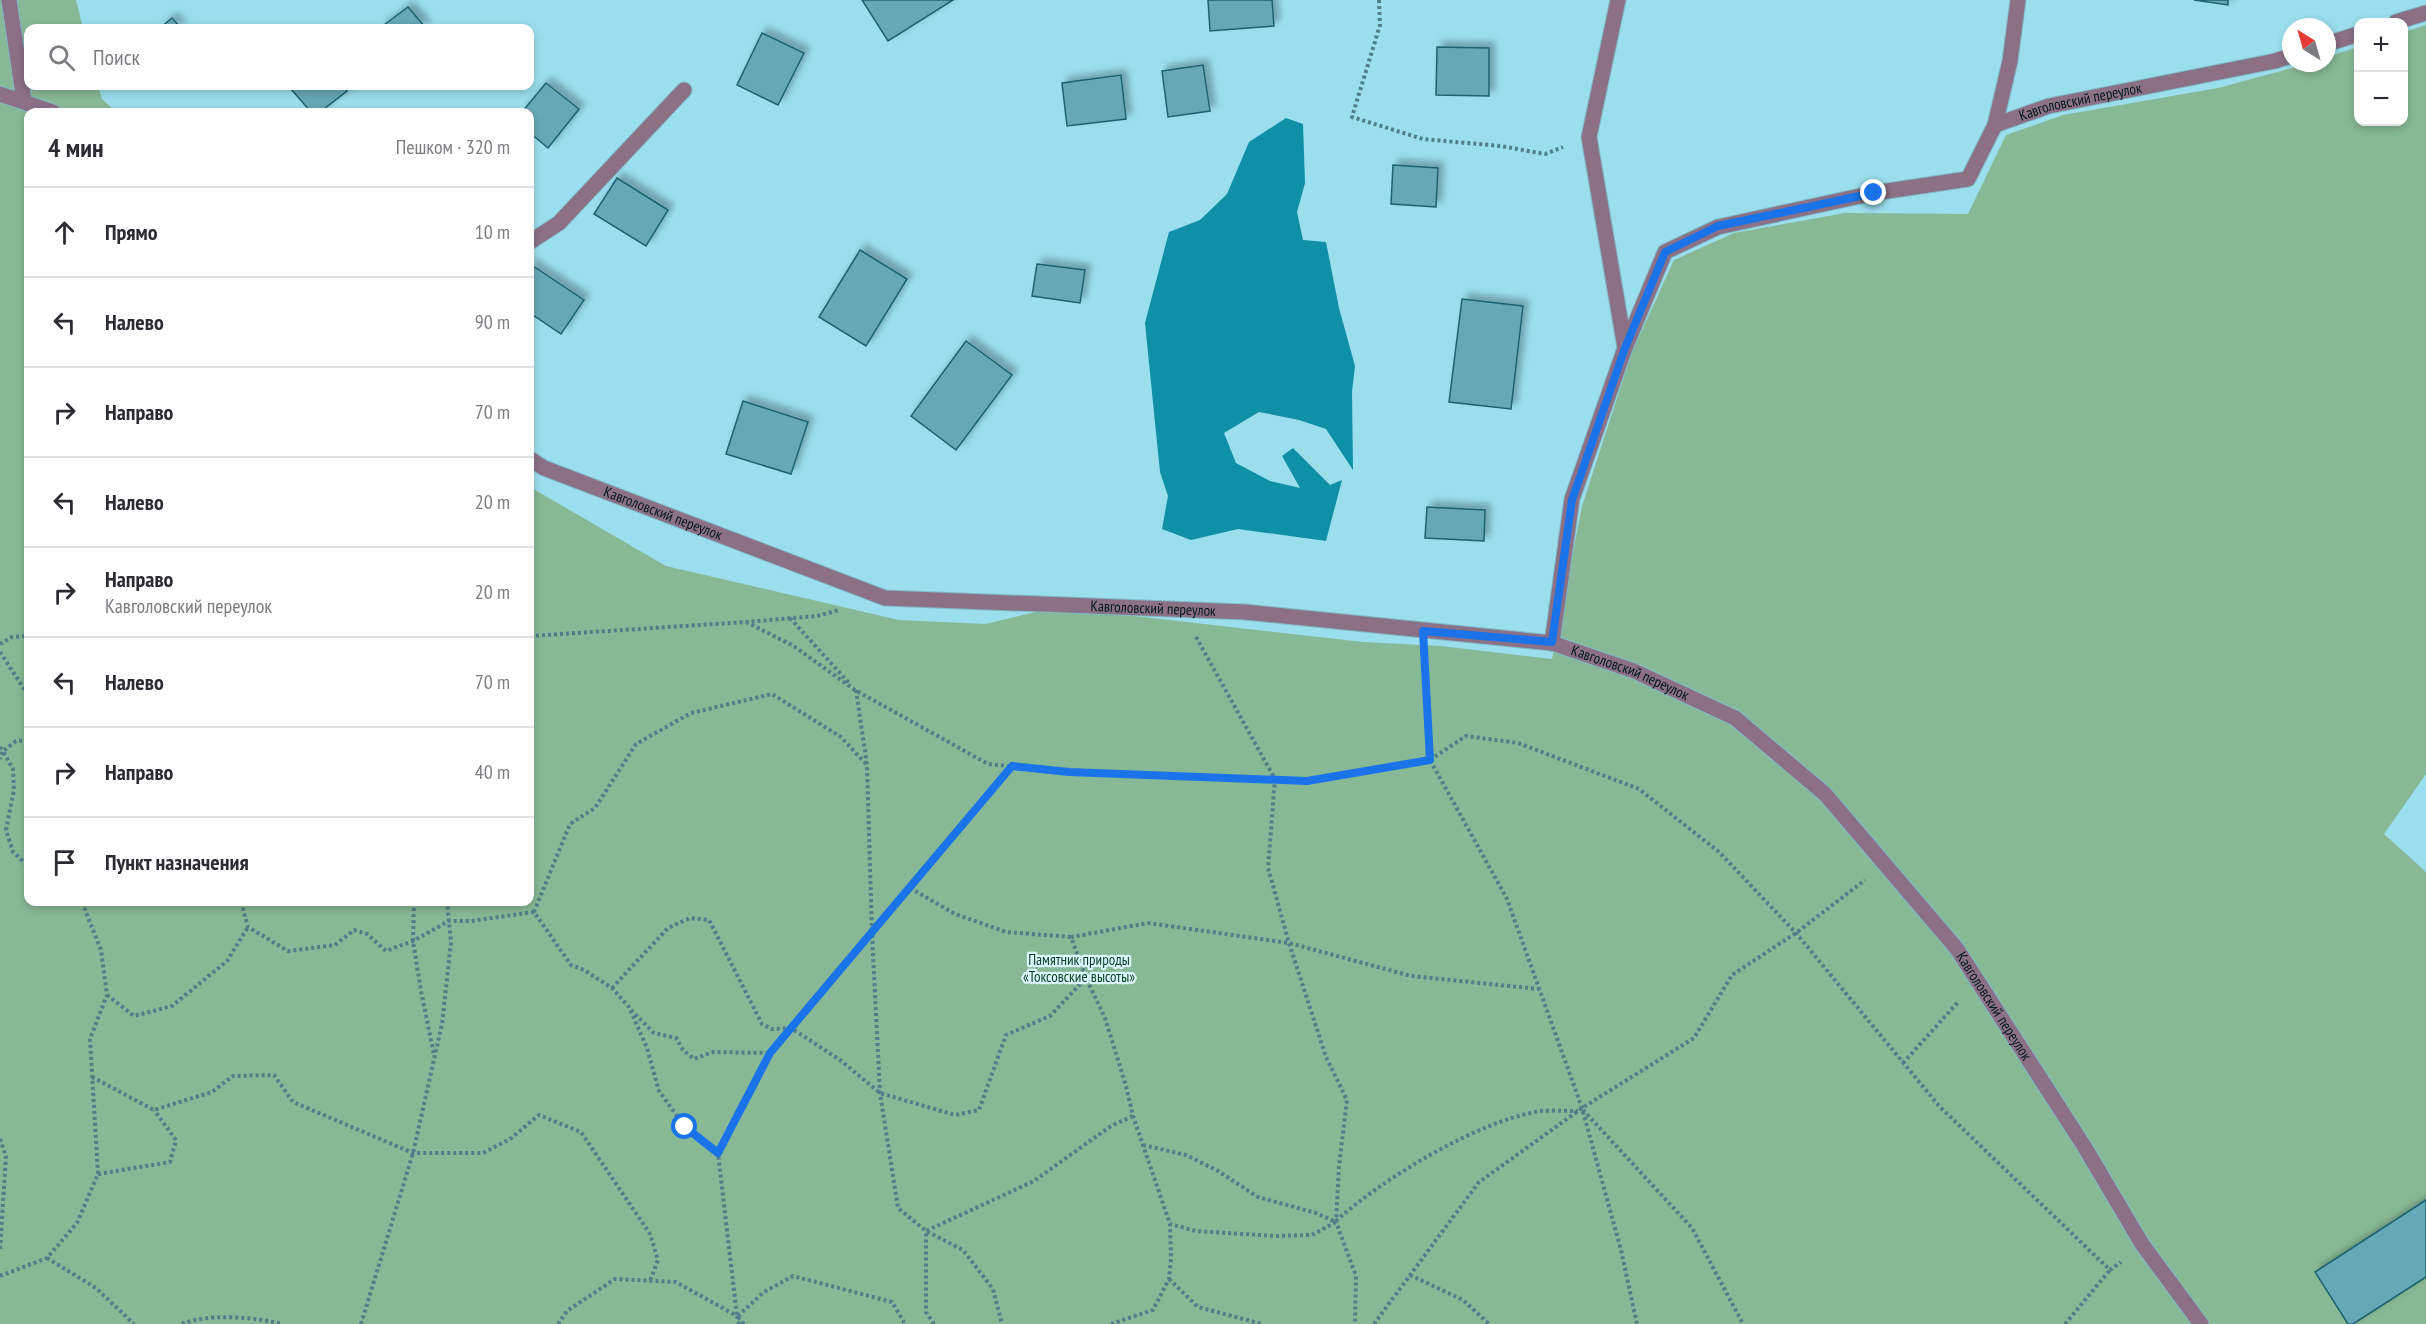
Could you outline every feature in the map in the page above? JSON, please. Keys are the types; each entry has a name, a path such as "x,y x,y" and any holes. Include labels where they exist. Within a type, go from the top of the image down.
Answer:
{"street":[{"path":"9,0 24,100"},
{"path":"1618,0 1589,137 1625,348"},
{"name":"Кавголовский переулок","path":"1995,125 2010,61 2018,0"},
{"path":"2408,18 2426,13"},
{"path":"2336,42 2354,35"},
{"name":"Кавголовский переулок","path":"1995,125 2049,106 2282,59"},
{"path":"534,239 559,223 684,90"},
{"path":"0,94 43,108"},
{"path":"1552,642 1572,500 1625,348 1665,252 1718,226 1874,193 1968,179 1995,125"},
{"name":"Кавголовский переулок","path":"534,462 544,468 885,597 1245,612 1552,642 1634,671 1735,718 1824,794 1957,949 2084,1146 2142,1244 2201,1324"}],"path":[{"path":"1379,0 1380,26 1352,117 1423,139 1501,146 1545,154 1589,137"},
{"path":"1181,609 1275,780 1268,868 1289,944 1326,1057 1347,1100 1339,1166 1336,1222 1356,1276 1355,1324"},
{"path":"534,636 818,616 840,610"},
{"path":"790,618 855,690 867,765 880,1093 898,1208 926,1231 963,1250 993,1289 1002,1324"},
{"path":"746,622 792,645 855,690 988,764 1069,772 1307,781 1430,760 1466,736 1518,743 1638,789 1719,852 1796,933 1939,1106 2110,1270"},
{"path":"1423,631 1430,760 1507,899 1580,1110 1621,1250 1636,1324"},
{"path":"0,644 12,637 24,636"},
{"path":"0,652 24,689"},
{"path":"534,912 570,824 595,808 636,744 691,713 772,694 841,737 867,765"},
{"path":"1,749 16,741 24,740"},
{"path":"0,759 1,749"},
{"path":"1,749 13,769 14,790 6,830 13,852 24,862"},
{"path":"739,1324 718,1153 770,1053 1012,766"},
{"path":"1374,1324 1479,1182 1580,1110 1694,1038 1732,975 1796,933 1884,865"},
{"path":"910,888 955,914 1006,932 1071,937 1148,924 1289,944 1411,976 1539,989"},
{"path":"0,1276 47,1258 77,1223 98,1174 90,1040 107,995 101,950 84,906"},
{"path":"242,906 248,927 288,951 335,945 354,930 367,934 386,951 413,941 449,921 464,922 534,912"},
{"path":"414,906 413,941 435,1058"},
{"path":"361,1324 413,1153 435,1058 442,1024 451,942 447,906"},
{"path":"534,912 571,966 584,970 612,988 654,1033 676,1038 683,1050 694,1059 713,1052 770,1053"},
{"path":"612,988 668,928 690,918 709,920 762,1024 772,1029 791,1028 840,1060 880,1093 955,1115 979,1110 1006,1035 1050,1016 1086,978"},
{"path":"107,995 134,1016 172,1006 227,961 248,927"},
{"path":"1071,937 1086,978 1105,1018 1133,1116 1170,1224 1171,1259 1168,1279 1153,1310 1111,1324"},
{"path":"1903,1063 1978,980"},
{"path":"628,1007 647,1048 659,1091 685,1127 718,1153"},
{"path":"154,1110 212,1092 233,1076 274,1075 293,1102 413,1153 483,1153 510,1139 539,1115 581,1132 650,1234 658,1260 650,1281"},
{"path":"92,1077 154,1110 176,1140 170,1162 98,1174"},
{"path":"1170,1224 1196,1231 1276,1236 1312,1235 1336,1222 1358,1201 1453,1143 1499,1122 1541,1111 1580,1110 1692,1228 1743,1324"},
{"path":"926,1231 1034,1181 1111,1126 1133,1116"},
{"path":"0,1138 6,1156 0,1250"},
{"path":"1143,1145 1185,1155 1218,1171 1258,1197 1316,1213 1336,1222"},
{"path":"926,1231 926,1312 934,1324"},
{"path":"2065,1324 2110,1270 2142,1244"},
{"path":"47,1258 96,1288 134,1324"},
{"path":"1410,1275 1463,1300 1489,1324"},
{"path":"737,1316 764,1292 793,1276 892,1302 905,1324"},
{"path":"558,1324 567,1311 615,1279 675,1282 737,1316 744,1324"},
{"path":"1168,1279 1198,1307 1262,1324"},
{"path":"182,1324 196,1318 255,1319 282,1324"}],"green space":[{"name":"Памятник природы «Токсовские высоты»","path":"0,0 76,0 82,24 24,24 24,90 99,90 102,99 112,108 24,108 24,906 534,906 534,489 666,566 899,620 986,624 1056,607 1363,642 1441,646 1552,659 1582,506 1632,352 1674,260 1734,233 1845,213 1968,214 2006,135 2063,115 2218,88 2282,71 2336,72 2336,54 2354,48 2354,126 2408,126 2408,31 2426,25 2426,774 2384,834 2426,872 2426,1324 0,1324"}],"water":[{"path":"1286,118 1303,124 1305,183 1297,212 1303,240 1326,242 1339,308 1355,366 1352,392 1353,470 1326,429 1299,420 1259,412 1224,433 1236,463 1270,481 1300,488 1282,456 1293,448 1330,485 1342,480 1326,541 1238,529 1191,540 1162,529 1168,496 1160,472 1145,323 1169,232 1200,220 1227,194 1249,142"}],"building":[{"path":"862,0 953,0 888,41"},
{"path":"1208,0 1272,0 1274,26 1210,31"},
{"path":"2194,0 2228,0 2228,5"},
{"path":"408,7 423,24 385,24"},
{"path":"172,18 177,24 165,24"},
{"path":"762,33 804,53 778,105 737,85"},
{"path":"1437,47 1489,48 1489,96 1436,95"},
{"path":"1203,65 1210,111 1168,117 1162,71"},
{"path":"1121,75 1126,119 1067,126 1062,83"},
{"path":"546,83 579,109 548,148 534,136 534,108 525,108"},
{"path":"292,90 347,91 325,108 308,108"},
{"path":"1393,165 1438,168 1436,207 1391,204"},
{"path":"617,178 668,210 646,246 594,214"},
{"path":"860,250 907,279 866,346 819,317"},
{"path":"1037,264 1085,270 1080,303 1032,296"},
{"path":"534,267 584,300 561,334 534,316"},
{"path":"1462,299 1523,306 1511,409 1449,402"},
{"path":"966,341 1012,375 956,450 911,416"},
{"path":"743,401 808,422 791,474 726,454"},
{"path":"1427,507 1485,510 1484,541 1425,538"},
{"path":"2426,1200 2426,1277 2353,1324 2348,1324 2315,1272"}],"route":[{"path":"685,1127 718,1153 770,1053 1012,766 1069,772 1307,781 1430,760 1423,631 1552,642 1572,500 1625,348 1665,252 1718,226 1874,193"}]}
